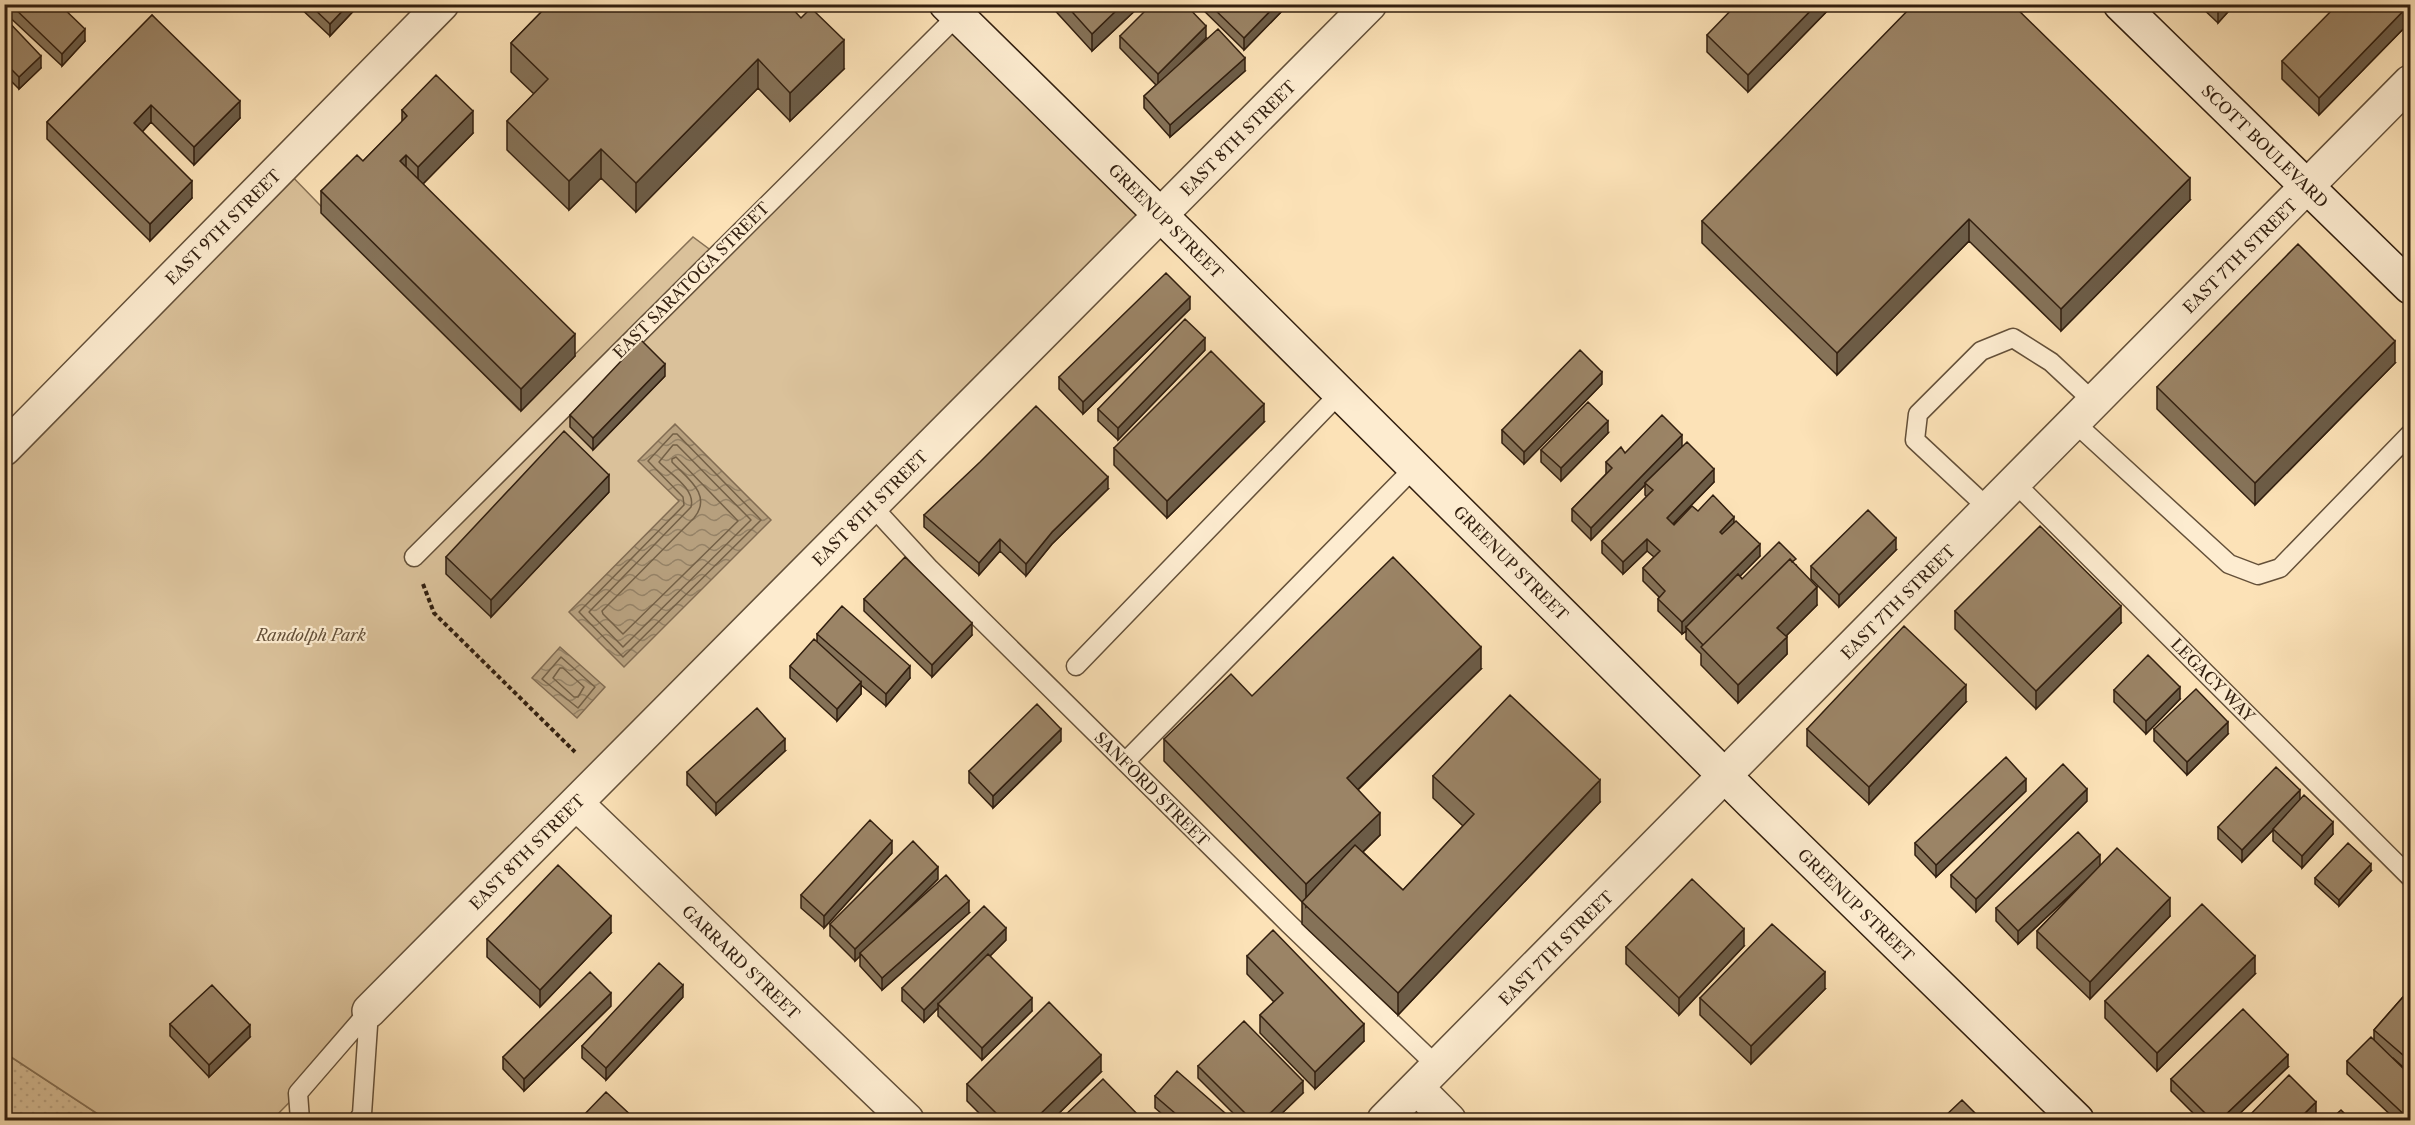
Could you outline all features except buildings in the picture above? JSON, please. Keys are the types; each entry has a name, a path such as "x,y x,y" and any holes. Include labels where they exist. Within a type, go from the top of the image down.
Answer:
{"street":[{"name":"EAST 9TH STREET","path":"4,449 442,4"},
{"name":"EAST 8TH STREET","path":"369,1011 1370,4"},
{"name":"SCOTT BOULEVARD","path":"2120,4 2410,287"},
{"name":"GREENUP STREET","path":"958,8 1161,215 1726,777 2077,1120"},
{"name":"EAST 7TH STREET","path":"1384,1120 1726,777 2410,82"},
{"name":"GARRARD STREET","path":"576,803 907,1120"},
{"name":"SANFORD STREET","path":"1427,1078 1449,1120"}],"lane":[{"name":"EAST SARATOGA STREET","path":"414,557 958,8"},
{"path":"1989,509 1916,440 1918,414 1981,351 2013,338 2051,362 2085,413 2229,564 2258,575 2280,568 2410,434"},
{"path":"1076,666 1340,393"},
{"path":"1125,762 1415,467"},
{"name":"LEGACY WAY","path":"2015,483 2410,877"},
{"name":"SANFORD STREET","path":"872,506 930,569 1125,762 1427,1078"},
{"path":"300,1120 298,1093 369,1011"},
{"path":"358,1120 362,1114 369,1011"}],"path":[{"path":"414,557 434,613 601,777"}],"green space":[{"name":"Randolph Park","path":"958,16 1161,215 272,1120 107,1120 5,1053 4,449 283,167 519,410 693,237 716,254"},
{"path":"5,1053 107,1120 5,1120"}],"water":[{"path":"675,424 771,520 624,667 569,612 679,501 638,461"},
{"path":"560,647 605,687 577,718 532,678"}]}
